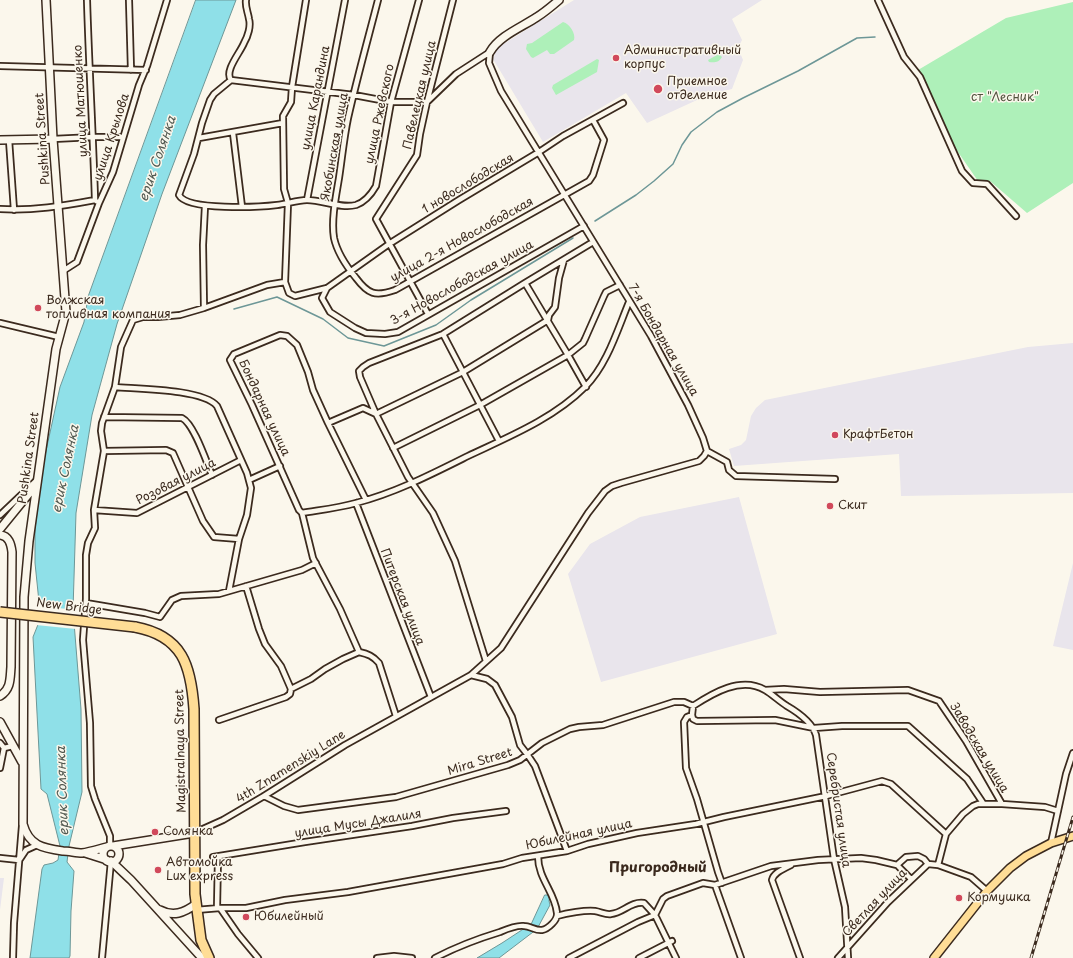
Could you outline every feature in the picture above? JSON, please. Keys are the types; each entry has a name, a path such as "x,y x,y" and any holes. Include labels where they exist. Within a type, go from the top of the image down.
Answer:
{"highway":[{"name":"New Bridge","path":"0,612 135,627"},
{"name":"Magistralnaya Street","path":"135,627 147,629 159,634 176,647 187,666 192,684 194,709 194,833 196,907 201,940 209,958"}],"main road":[{"name":"Pushkina Street","path":"22,824 24,597 36,484 59,337 66,312 53,139 46,0"},
{"path":"490,52 493,46 539,16 559,0"},
{"path":"0,140 53,139"},
{"path":"0,529 36,484"},
{"path":"0,535 7,538 11,544 12,552 10,683 5,692 0,696"},
{"path":"0,722 22,763"},
{"path":"22,824 30,839 45,849 83,853 109,861 117,859 119,854 117,848 110,846"},
{"path":"83,853 110,846 194,833"},
{"path":"934,958 987,892 1010,868 1026,856 1051,843 1073,836"},
{"path":"110,846 104,854 109,861 160,910 174,914 196,907"},
{"path":"152,903 202,958"}],"street":[{"name":"улица Матюшенко","path":"86,0 97,202"},
{"path":"129,0 131,70"},
{"name":"улица Крылова","path":"63,271 77,262 97,202 113,172 139,85 146,70 167,0"},
{"path":"231,80 228,76 229,72 245,43 249,29 250,20 246,8 246,0"},
{"path":"110,846 110,837 91,786 90,723 83,640 86,603 86,555 88,543 95,528 94,510 104,450 101,431 102,423 115,388 122,347 133,320 143,317 180,315 204,308 267,285 285,282 288,203 284,189 283,116 291,102 306,0"},
{"name":"улица Карандина","path":"307,200 346,0"},
{"name":"Якобинская улица","path":"351,272 335,241 335,204 348,119 378,0"},
{"name":"улица Ржевского","path":"199,138 179,196 185,202 205,206 278,205 307,200 346,205 358,204 374,189 391,102 420,0"},
{"name":"Павелецкая улица","path":"428,314 376,220 418,155 420,134 427,102 453,0"},
{"path":"878,0 904,58 920,77 962,171 972,183 987,184 1016,216"},
{"path":"283,123 199,138 202,123 210,100 214,94 231,80 354,95 391,102 427,102 456,74 490,52"},
{"name":"7-я Бондарная улица","path":"490,52 489,63 501,91 651,336 688,405 703,438 707,451"},
{"path":"0,66 146,70"},
{"name":"1 новослободская","path":"285,282 289,293 295,296 327,288 389,244 465,196 563,136 623,104"},
{"name":"улица 2-я Новослободская","path":"351,272 364,289 372,293 388,292 410,282 589,180 593,175 604,140 593,120"},
{"path":"233,133 242,206"},
{"path":"53,139 123,137"},
{"path":"9,140 14,210"},
{"path":"0,210 59,207 97,202"},
{"path":"204,308 203,245 205,206"},
{"name":"3-я Новослободская улица","path":"327,288 322,298 330,312 354,328 366,333 386,334 398,332 584,226"},
{"path":"486,661 454,561 433,513 408,477 376,414 359,372 369,363 443,334 525,282 593,242"},
{"path":"548,320 548,315 555,307 564,260"},
{"path":"525,282 586,386"},
{"path":"393,448 480,405 568,355 586,339 597,310 606,292 620,285"},
{"path":"302,513 356,503 413,483 524,429 565,404 586,386 595,375 604,360 629,302"},
{"path":"376,414 463,372 548,320"},
{"path":"0,323 59,337"},
{"path":"443,334 499,441"},
{"name":"Бондарная улица","path":"328,423 313,390 308,372 297,346 287,336 280,335 234,354 230,360 299,510 302,513 313,558 340,609 359,652"},
{"path":"115,388 190,393 211,400 217,406 241,460 251,488 247,515 239,539 229,591"},
{"path":"366,500 328,423 363,408 376,414"},
{"path":"104,417 182,418 186,420 192,428 212,475"},
{"path":"104,450 170,451 175,456 203,521 214,536 239,539"},
{"path":"291,689 311,679 325,668 343,658 359,652 369,654 379,663 396,716 471,675 500,648 588,513 605,491 612,486 699,461 707,451 726,462 729,470 736,476 835,479"},
{"name":"Розовая улица","path":"94,510 137,513 241,460"},
{"path":"249,480 280,466"},
{"path":"0,515 36,484"},
{"name":"Питерская улица","path":"356,503 430,697"},
{"path":"86,603 145,612 160,617 172,600 181,596 219,594 302,570 316,563"},
{"path":"219,720 290,694 291,689 281,666 265,644 246,586"},
{"path":"471,675 487,679 495,685 512,717 520,745 534,766 567,851"},
{"path":"814,728 800,714 765,690 753,685 740,685 729,688 711,695 693,706 693,719 698,721 775,720 814,728 842,726 908,726 967,779 983,803"},
{"name":"Заводская улица","path":"765,690 820,692 908,690 939,701 966,741 1002,804 1045,807 1058,811"},
{"name":"Mira Street","path":"264,796 284,806 298,810 396,797 508,765 520,760 542,743 570,729 603,725 674,702 684,702 693,706"},
{"path":"692,715 684,720 683,726 686,768 722,883"},
{"name":"4th Znamenskiy Lane","path":"194,833 223,820 345,745 396,716"},
{"name":"Серебристая улица","path":"814,728 826,796 834,859 845,907 848,958"},
{"path":"0,743 4,748 0,768"},
{"path":"4,748 10,748 13,746"},
{"path":"1051,843 1066,774 1073,753"},
{"name":"Юбилейная улица","path":"196,907 246,908 285,900 348,892 452,874 503,864 522,858 567,851 588,844 637,833 703,822 787,803 826,796 882,781 891,784 946,834"},
{"path":"938,865 946,834 963,814 973,806 983,803 1002,804"},
{"name":"улица Мусы Джалиля","path":"219,908 215,857 412,826 453,818 506,811"},
{"path":"14,958 14,923 22,824"},
{"path":"19,860 26,850 37,845"},
{"path":"538,856 540,873 553,897 557,916"},
{"path":"896,865 906,857 912,856 924,859 928,864 938,865 971,877 987,892"},
{"path":"0,858 19,860"},
{"path":"569,958 638,922 655,915 663,899 667,896 703,883 715,885 722,883 771,866 834,859 861,858 896,865 910,880"},
{"path":"102,958 109,861"},
{"path":"794,863 777,872 772,880 800,958"},
{"name":"Светлая улица","path":"838,958 888,902 928,864"},
{"path":"715,885 741,958"},
{"path":"435,958 461,945 512,928 524,926 540,930 545,929 557,916 564,914 595,911 610,914 640,902 647,905 655,915 670,942 676,958"},
{"path":"219,908 258,958"},
{"path":"639,958 670,942"},
{"path":"377,958 394,956 412,958"}],"shaded area":[{"path":"574,0 762,0 732,19 742,40 738,48 743,60 732,89 710,94 647,123 626,93 543,142 493,59 497,48"},
{"path":"1073,343 1073,493 901,496 899,454 734,466 729,449 741,445 746,440 751,416 756,408 765,400 1028,347"},
{"path":"739,497 777,634 601,682 568,574 590,544 640,517"},
{"path":"1073,563 1073,650 1053,646"},
{"path":"0,878 4,878 0,910"}],"green space":[{"name":"ст \"Лесник\"","path":"1073,2 1073,183 1027,213 990,181 978,181 951,142 918,70 1006,18"},
{"path":"563,22 566,23 572,30 574,40 554,54 550,54 547,50 533,58 531,57 526,49 527,44 532,43"},
{"path":"719,54 722,57 720,60 709,62 708,60"},
{"path":"597,59 599,60 597,72 556,95 552,88 553,85"}],"water":[{"name":"ерик Солянка","path":"196,0 236,0 162,194 117,324 92,415 76,513 73,610 81,709 82,792 69,846 67,862 74,871 70,956 69,958 30,958 42,869 44,865 58,860 60,846 47,794 41,789 33,637 45,607 39,602 35,563 35,529 42,469 60,387 84,322 88,297"},
{"path":"545,895 550,895 550,905 537,929 499,958 477,958 531,924"}],"pier":[{"path":"42,606 75,610 76,629 36,625 43,607"}],"waterway":[{"path":"595,221 636,195 654,181 673,164 682,145 691,132 717,112 798,71 857,38 875,37"},
{"path":"234,309 277,297 323,319 348,338 384,346 436,325 471,300 573,238"}],"railway":[{"path":"1031,958 1073,817"}],"place":[{"name":"Административный корпус","path":"616,58"},
{"name":"Приемное отделение","path":"658,89"},
{"name":"Волжская топливная компания","path":"38,308"},
{"name":"КрафтБетон","path":"835,435"},
{"name":"Скит","path":"830,506"},
{"name":"Солянка","path":"155,832"},
{"name":"Автомойка Lux express","path":"158,870"},
{"name":"Кормушка","path":"959,898"},
{"name":"Юбилейный","path":"246,917"}],"district":[{"name":"Пригородный","path":"658,868"}]}
